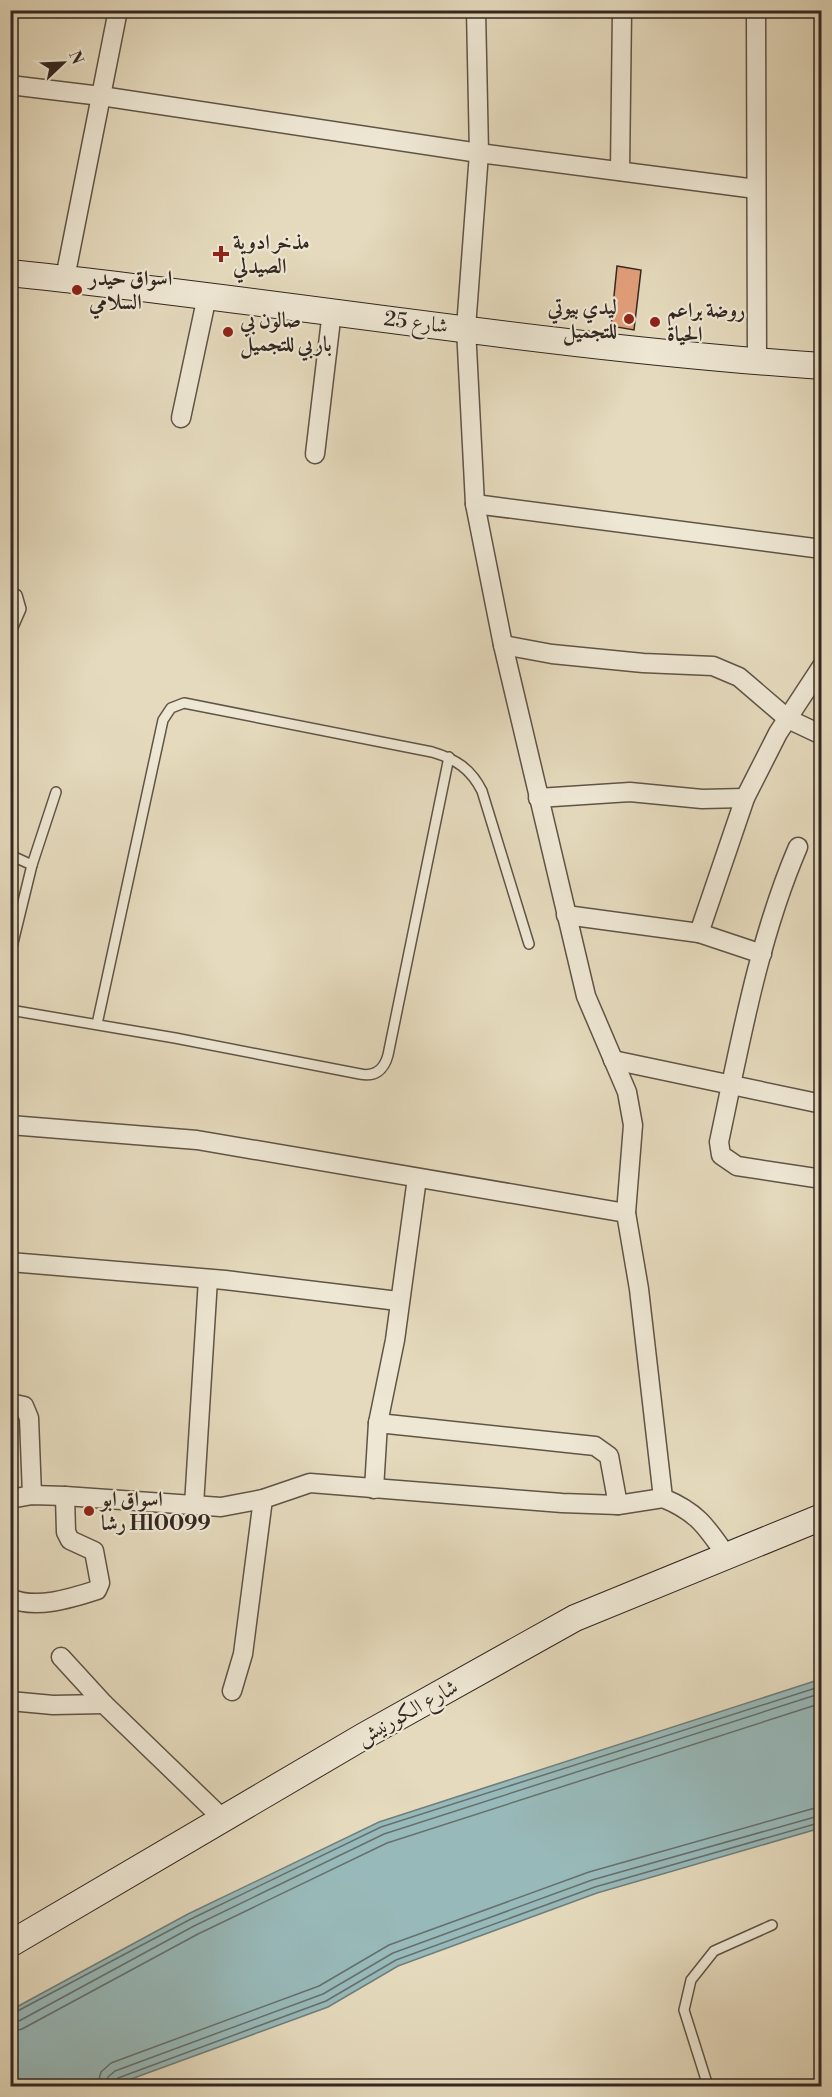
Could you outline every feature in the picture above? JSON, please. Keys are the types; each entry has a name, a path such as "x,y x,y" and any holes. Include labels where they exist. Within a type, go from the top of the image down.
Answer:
{"street":[{"path":"65,278 118,10"},
{"path":"476,10 479,153 466,328 475,504 502,645 586,996 627,1092 633,1125 626,1214 639,1289 663,1498"},
{"path":"620,171 622,10"},
{"path":"756,10 757,361"},
{"path":"10,85 101,96 479,153 756,189"},
{"name":"شارع 25","path":"10,273 466,328 757,361 822,366"},
{"path":"181,418 207,296"},
{"path":"315,454 332,311"},
{"path":"475,504 822,549"},
{"path":"502,645 552,654 643,663 712,666 738,676 788,720 822,735"},
{"path":"699,933 745,798 778,733 822,666"},
{"path":"538,798 630,792 702,799 745,798"},
{"path":"798,847 779,892 762,954 719,1142 722,1155 736,1166 822,1179"},
{"path":"566,915 699,933 762,954"},
{"path":"613,1060 822,1104"},
{"path":"10,1125 197,1140 626,1214"},
{"path":"374,1489 378,1423 395,1340 398,1301 417,1178"},
{"path":"10,1262 208,1279 398,1301"},
{"path":"194,1505 208,1279"},
{"path":"10,1403 24,1406 29,1418 32,1495"},
{"path":"378,1423 596,1446 609,1456 618,1505"},
{"path":"10,1499 32,1495 65,1496 221,1507 263,1499 310,1483 502,1501 618,1505 663,1498 687,1508 701,1520 726,1555"},
{"path":"10,1598 21,1603 70,1598 97,1590 100,1583 94,1551 70,1540 66,1532 65,1496"},
{"path":"232,1691 243,1654 263,1499"},
{"name":"شارع الكورنيش","path":"10,1944 222,1818 575,1618 822,1517"},
{"path":"61,1657 104,1704 222,1818"},
{"path":"10,1701 53,1706 104,1704"}],"lane":[{"path":"10,591 16,596 21,609 10,634"},
{"path":"97,1024 164,720 171,708 177,705 191,704 449,757 467,769 482,791 529,944"},
{"path":"10,1010 97,1024 360,1074 367,1075 382,1069 388,1055 449,757"},
{"path":"10,955 32,865 56,792"},
{"path":"10,855 32,865"},
{"path":"708,2086 684,2010 691,1980 714,1951 772,1925"}],"water":[{"path":"821,1679 821,1828 597,1893 398,1966 328,2007 112,2086 11,2086 11,2010 188,1914 379,1822"}],"building":[{"path":"617,266 641,270 634,330 611,326"}],"place":[{"name":"مذخر ادوية الصيدلي","path":"221,254"},
{"name":"اسواق حيدر السلامي","path":"77,290"},
{"name":"ليدي بيوتي للتجميل","path":"629,319"},
{"name":"روضة براعم الحياة","path":"655,322"},
{"name":"صالون بي باربي للتجميل","path":"228,332"},
{"name":"اسواق ابو رشا Hl0099","path":"89,1511"}]}
